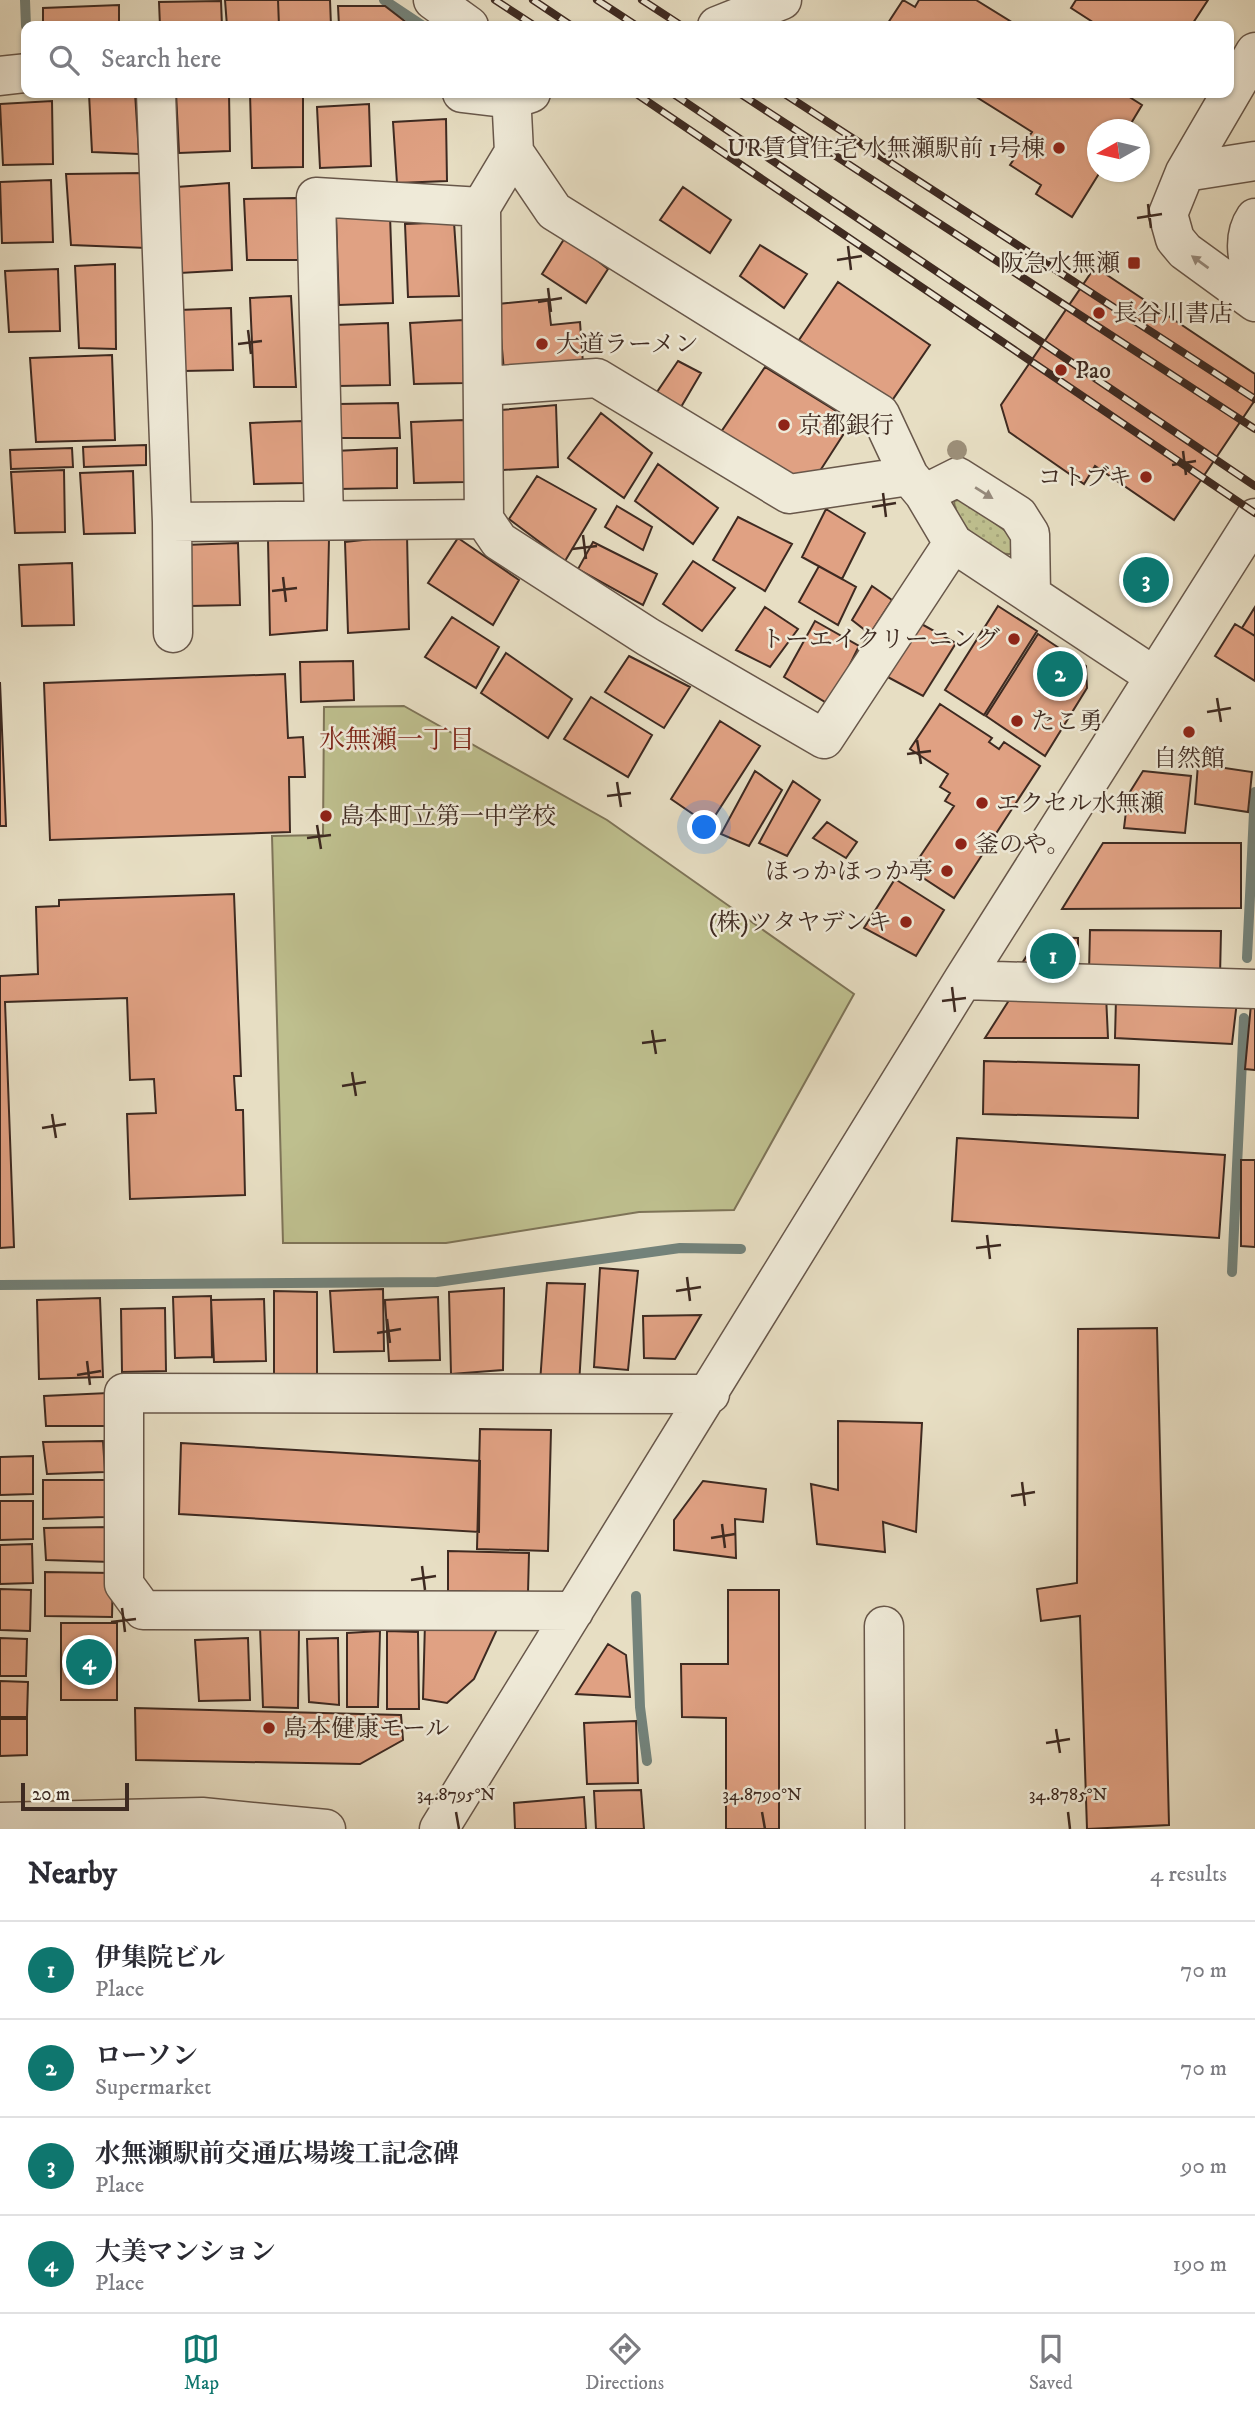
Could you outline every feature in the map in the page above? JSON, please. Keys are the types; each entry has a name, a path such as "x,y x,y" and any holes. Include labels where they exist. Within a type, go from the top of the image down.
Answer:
{"street":[{"path":"433,0 462,21"},
{"path":"730,21 782,0"},
{"path":"1234,88 1255,52"},
{"path":"0,76 21,74"},
{"path":"156,98 172,522 173,633"},
{"path":"518,98 513,152 481,207 485,386 484,519 499,541 648,637 824,739 953,543"},
{"path":"1228,98 1185,172 1168,214 1175,239 1185,251 1255,302"},
{"path":"513,152 554,211 880,414 917,485 953,543 1154,676"},
{"path":"1185,172 1255,161"},
{"path":"324,520 316,197 481,207"},
{"path":"1255,218 1248,228 1247,240 1255,290"},
{"path":"485,386 597,378 789,494 917,485 958,477 1018,515 1030,534 1031,594"},
{"path":"428,1829 439,1829 963,980 1154,676 1243,564 1255,517"},
{"path":"172,522 484,519"},
{"path":"963,980 1255,989"},
{"path":"574,1611 144,1610 124,1584 124,1393 709,1394"},
{"path":"884,1626 886,1829"},
{"path":"0,1804 132,1818"},
{"path":"0,1822 202,1817 326,1829"}],"green space":[{"path":"962,499 1011,535 1015,545 1011,554 993,550 966,528 954,501"},
{"path":"404,706 607,820 854,994 734,1210 639,1212 446,1243 283,1243 272,836 323,835 324,707"}],"building":[{"path":"225,0 278,0 279,21 227,21"},
{"path":"278,0 330,0 331,21 279,21"},
{"path":"903,0 915,7 919,0 976,0 1010,21 889,21"},
{"path":"1076,0 1208,0 1194,21 1091,21 1071,8"},
{"path":"221,1 222,21 160,21 159,2"},
{"path":"119,5 119,21 43,21 43,8"},
{"path":"338,6 385,6 404,21 339,21"},
{"path":"89,98 135,98 139,154 92,152"},
{"path":"176,98 229,98 230,151 179,153"},
{"path":"250,98 303,98 303,167 252,168"},
{"name":"UR賃貸住宅 水無瀬駅前 1号棟","path":"978,98 1131,98 1142,105 1134,119 1087,119 1087,182 1094,182 1072,217 1036,194 1041,185 1010,165 1032,132"},
{"path":"52,101 53,164 3,165 0,104"},
{"path":"369,104 371,166 320,168 317,107"},
{"path":"446,119 447,181 397,183 393,122"},
{"path":"144,173 147,248 71,245 66,174"},
{"path":"51,180 53,242 2,243 0,182"},
{"path":"229,183 232,270 180,273 177,187"},
{"path":"683,187 731,220 710,253 660,220"},
{"path":"297,198 299,260 247,260 244,199"},
{"path":"390,215 393,303 339,305 336,217"},
{"path":"454,222 459,296 408,297 405,224"},
{"path":"566,236 608,269 586,303 542,274"},
{"path":"760,245 807,274 784,308 740,276"},
{"path":"115,264 116,349 79,348 75,266"},
{"path":"1095,267 1255,374 1255,400 1174,520 1095,466 1084,484 1009,432 1001,405"},
{"path":"58,269 60,331 9,332 5,271"},
{"path":"838,282 930,345 891,402 799,340"},
{"path":"291,296 296,387 254,387 250,298"},
{"name":"大道ラーメン","path":"548,299 551,325 580,322 583,364 504,371 498,304"},
{"path":"231,308 233,370 183,371 179,310"},
{"path":"463,320 465,383 414,384 410,323"},
{"path":"388,323 390,385 338,386 335,325"},
{"path":"112,355 115,440 36,442 30,358"},
{"path":"678,361 701,373 681,407 657,392"},
{"name":"京都銀行","path":"765,367 841,414 843,435 818,474 795,482 719,435"},
{"path":"398,403 400,438 341,438 338,404"},
{"path":"556,405 558,467 503,470 501,410"},
{"path":"601,413 652,453 624,498 568,458"},
{"path":"464,420 465,482 414,483 411,422"},
{"path":"303,421 304,483 254,484 250,423"},
{"path":"146,445 146,465 84,467 83,447"},
{"path":"72,448 73,467 11,469 10,450"},
{"path":"397,448 397,488 336,489 335,451"},
{"path":"658,464 718,508 693,544 635,501"},
{"path":"64,470 65,532 15,533 11,472"},
{"path":"133,471 135,533 84,534 80,473"},
{"path":"537,476 596,509 565,561 509,519"},
{"path":"617,506 652,527 643,550 605,527"},
{"path":"826,509 865,533 842,579 802,557"},
{"path":"738,517 792,544 765,591 713,560"},
{"path":"407,535 409,629 348,633 345,542"},
{"path":"458,538 519,580 493,625 428,583"},
{"path":"329,539 327,630 270,635 268,540"},
{"path":"593,542 657,574 643,605 578,569"},
{"path":"238,543 240,605 189,606 185,545"},
{"path":"693,561 735,588 702,631 663,604"},
{"path":"72,563 74,625 22,626 19,565"},
{"path":"819,566 856,587 838,625 799,602"},
{"path":"872,586 892,600 870,634 852,620"},
{"path":"998,606 1037,631 984,715 945,690"},
{"path":"765,607 798,629 770,667 736,650"},
{"path":"1255,607 1255,636 1242,628"},
{"path":"452,617 499,647 476,688 425,657"},
{"path":"815,621 859,646 830,705 784,677"},
{"path":"916,621 956,643 923,696 884,675"},
{"path":"1235,624 1255,636 1255,681 1215,656"},
{"path":"1038,634 1086,666 1087,688 1045,756 986,716"},
{"path":"506,653 572,699 548,738 481,693"},
{"path":"629,656 690,687 664,728 605,692"},
{"path":"353,661 354,700 301,702 300,662"},
{"path":"285,674 288,738 303,737 305,777 289,777 290,832 50,840 44,683"},
{"path":"0,682 6,826 0,826"},
{"path":"591,697 652,735 628,777 564,739"},
{"name":"エクセル水無瀬","path":"940,704 992,738 989,742 999,749 1004,742 1040,766 954,898 911,870 954,806 945,801 950,793 940,787 948,774 910,749"},
{"path":"720,721 760,746 709,825 671,799"},
{"path":"1198,764 1252,772 1248,812 1195,804"},
{"path":"755,771 782,790 749,846 721,834"},
{"path":"1143,771 1191,776 1185,833 1124,828 1128,795"},
{"path":"793,781 820,800 787,856 759,843"},
{"path":"827,822 857,842 846,858 813,838"},
{"path":"1103,843 1241,843 1241,908 1062,909"},
{"path":"895,879 944,910 916,956 864,928"},
{"path":"234,894 241,1076 234,1076 236,1110 243,1110 245,1195 130,1199 127,1114 156,1113 154,1079 130,1080 127,998 5,1002 14,1247 0,1248 0,976 38,974 36,907 59,906 59,900"},
{"path":"1090,930 1221,931 1220,977 1089,972"},
{"path":"1039,937 1078,938 1078,976 1015,974"},
{"path":"1013,994 1106,995 1108,1038 985,1038"},
{"path":"1116,998 1237,1001 1232,1044 1115,1038"},
{"path":"1251,1004 1255,1004 1255,1070 1245,1069"},
{"path":"984,1061 1139,1065 1138,1118 983,1114"},
{"path":"957,1138 1225,1155 1219,1238 952,1221"},
{"path":"1241,1160 1255,1160 1255,1247 1241,1246"},
{"path":"600,1268 638,1271 628,1370 594,1367"},
{"path":"547,1283 585,1284 579,1385 540,1383"},
{"path":"504,1288 503,1370 451,1374 449,1292"},
{"path":"383,1289 384,1351 334,1352 330,1291"},
{"path":"274,1291 317,1292 317,1385 274,1386"},
{"path":"211,1296 212,1357 175,1358 173,1297"},
{"path":"438,1297 440,1360 389,1361 385,1300"},
{"path":"100,1298 103,1377 39,1379 37,1300"},
{"path":"264,1299 266,1361 214,1362 211,1300"},
{"path":"165,1308 166,1371 122,1372 121,1309"},
{"path":"701,1315 675,1359 644,1358 643,1316"},
{"path":"1157,1328 1169,1825 1087,1829 1080,1616 1041,1621 1037,1589 1077,1583 1078,1329"},
{"path":"108,1393 108,1426 46,1426 44,1396"},
{"path":"838,1421 922,1423 916,1532 883,1522 885,1552 817,1544 811,1484 838,1490"},
{"path":"480,1429 551,1430 548,1551 477,1549"},
{"path":"103,1441 105,1472 47,1474 43,1442"},
{"path":"181,1443 480,1461 479,1532 179,1514"},
{"path":"33,1456 33,1494 0,1495 0,1457"},
{"path":"43,1480 106,1480 105,1517 43,1519"},
{"path":"703,1481 766,1489 763,1522 735,1519 736,1558 674,1550 674,1520"},
{"path":"0,1501 33,1501 33,1539 0,1540"},
{"path":"112,1527 111,1562 46,1560 44,1528"},
{"path":"32,1544 33,1583 0,1584 0,1545"},
{"path":"448,1551 529,1553 528,1593 448,1591"},
{"path":"45,1572 113,1573 112,1617 45,1616"},
{"path":"0,1589 31,1590 30,1631 0,1630"},
{"path":"728,1590 779,1590 779,1829 726,1829 726,1718 682,1717 681,1664 728,1664"},
{"path":"425,1622 499,1625 474,1679 447,1703 423,1699"},
{"path":"61,1623 117,1623 117,1700 61,1700"},
{"path":"299,1626 298,1708 263,1707 260,1627"},
{"path":"380,1631 378,1707 347,1707 347,1633"},
{"path":"387,1631 418,1632 419,1709 387,1709"},
{"path":"0,1638 27,1639 26,1676 0,1676"},
{"path":"248,1638 250,1700 199,1701 195,1640"},
{"path":"338,1638 339,1705 309,1702 307,1639"},
{"path":"608,1644 626,1655 630,1697 576,1694"},
{"path":"0,1681 28,1682 27,1717 0,1717"},
{"name":"島本健康モール","path":"135,1708 401,1715 403,1740 360,1764 136,1760"},
{"path":"0,1719 27,1719 27,1755 0,1756"},
{"path":"636,1721 638,1783 587,1784 584,1723"},
{"path":"641,1790 644,1829 596,1829 594,1791"},
{"path":"584,1797 586,1829 515,1829 514,1803"}],"waterway":[{"path":"25,0 26,21"},
{"path":"384,0 416,21"},
{"path":"1247,958 1255,792"},
{"path":"1232,1272 1244,1018"},
{"path":"0,1285 437,1282 680,1248 741,1249"},
{"path":"636,1596 640,1707 647,1761"}],"railway":[{"path":"495,0 527,21"},
{"path":"533,0 564,21"},
{"path":"597,0 629,21"},
{"path":"642,0 674,21"},
{"path":"642,98 1255,513"},
{"path":"679,98 1255,486"},
{"path":"747,98 1255,429"},
{"path":"791,98 1255,399"}],"place":[{"name":"UR賃貸住宅 水無瀬駅前 1号棟","path":"1059,148"},
{"name":"阪急水無瀬","path":"1134,263"},
{"name":"長谷川書店","path":"1099,313"},
{"name":"大道ラーメン","path":"542,344"},
{"name":"Pao","path":"1061,370"},
{"name":"京都銀行","path":"784,425"},
{"name":"コトブキ","path":"1146,477"},
{"name":"水無瀬駅前交通広場竣工記念碑","path":"1146,580"},
{"name":"トーエイクリーニング","path":"1014,639"},
{"name":"ローソン","path":"1060,674"},
{"name":"たこ勇","path":"1017,721"},
{"name":"自然館","path":"1189,732"},
{"name":"エクセル水無瀬","path":"982,803"},
{"name":"島本町立第一中学校","path":"326,816"},
{"name":"釜のや。","path":"961,844"},
{"name":"ほっかほっか亭","path":"947,871"},
{"name":"(株)ツタヤデンキ","path":"906,922"},
{"name":"伊集院ビル","path":"1053,956"},
{"name":"大美マンション","path":"89,1662"},
{"name":"島本健康モール","path":"269,1728"}],"district":[{"name":"水無瀬一丁目","path":"397,739"}]}
